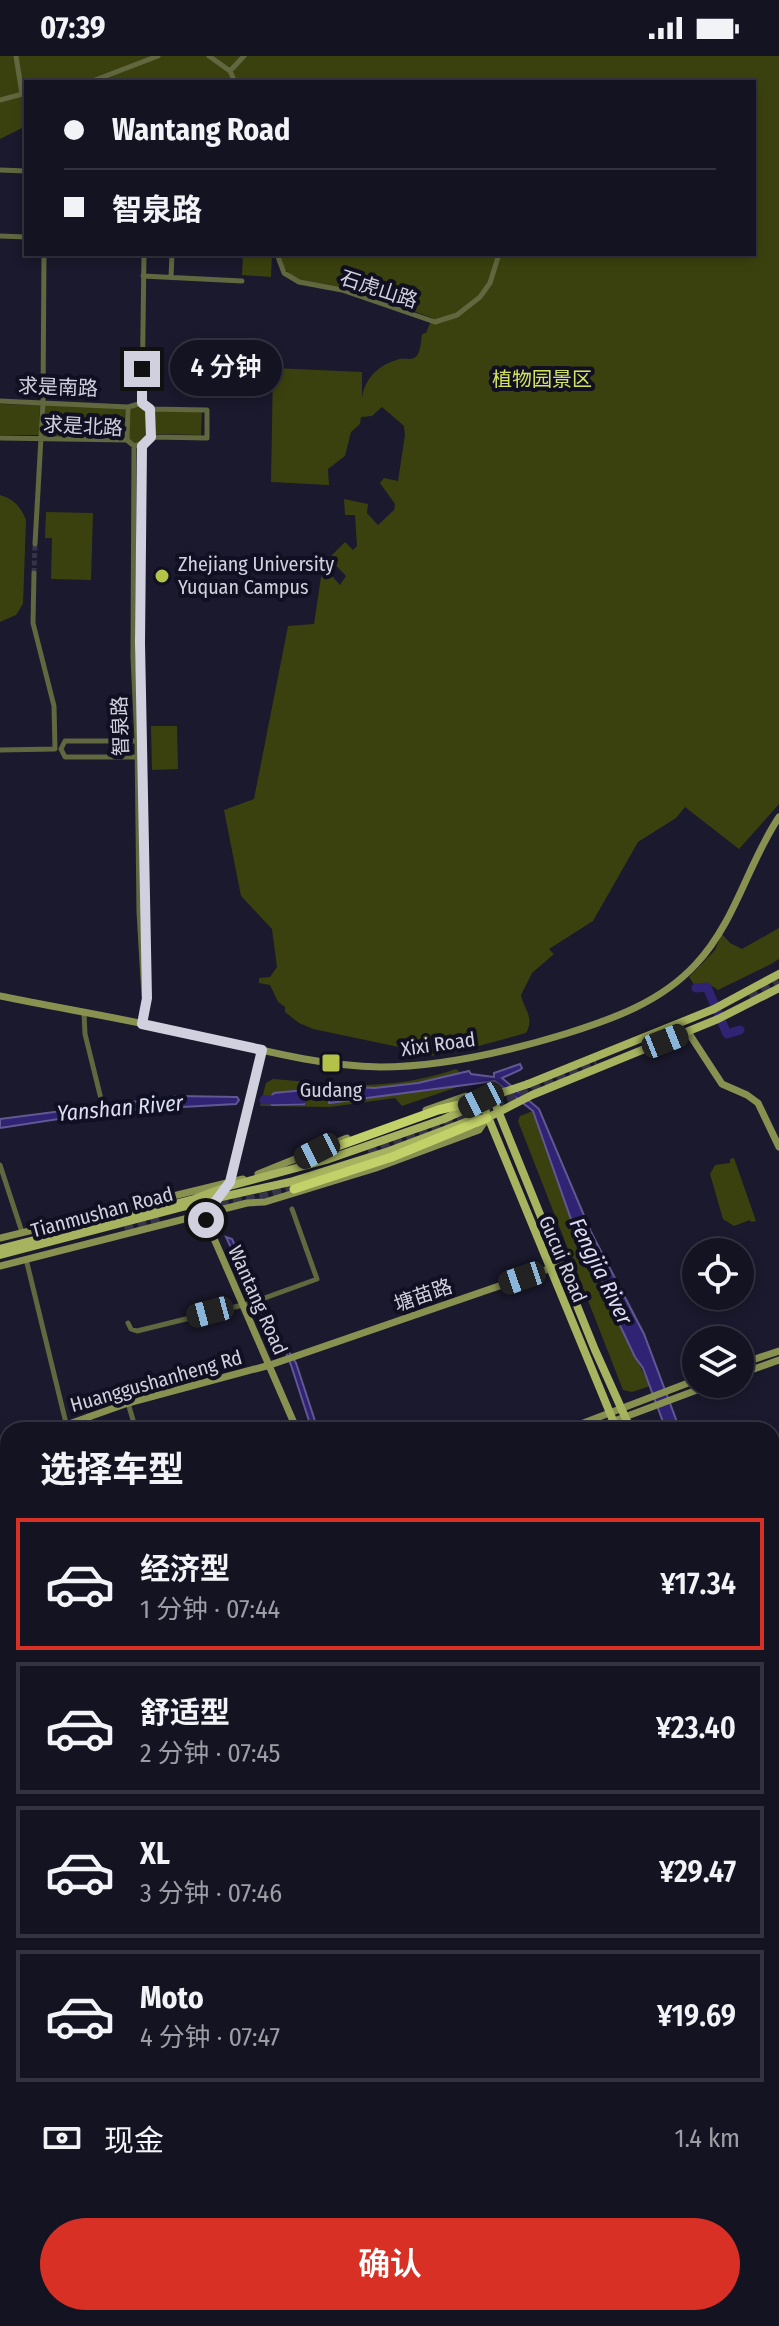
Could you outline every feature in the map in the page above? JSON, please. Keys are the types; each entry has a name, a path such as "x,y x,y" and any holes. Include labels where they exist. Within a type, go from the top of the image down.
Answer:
{"highway":[{"path":"335,1147 438,1110 481,1100"},
{"path":"294,1189 392,1157 487,1118"}],"main road":[{"name":"Xixi Road","path":"0,996 262,1050 361,1066 420,1065 532,1044 616,1018 674,984 704,955 779,817"},
{"name":"Tianmushan Road","path":"0,1238 228,1184 386,1141 444,1119 481,1100 714,1009 779,974"},
{"path":"779,988 688,1032 722,1084 758,1103 779,1147"},
{"name":"Tianmushan Road","path":"0,1252 290,1182 389,1151 474,1119 487,1118 513,1103 688,1032"},
{"path":"206,1214 228,1184 262,1050"},
{"name":"Tianmushan Road","path":"0,1252 194,1199 228,1184 279,1168 326,1145 466,1096 481,1100"},
{"name":"Gucui Road","path":"492,1096 627,1422"},
{"name":"Gucui Road","path":"481,1100 613,1421"},
{"name":"Tianmushan Road","path":"0,1266 247,1203 265,1202 376,1168 479,1130 487,1118"},
{"name":"Wantang Road","path":"206,1214 294,1422"},
{"name":"塘苗路","path":"270,1365 560,1265"},
{"path":"754,1359 779,1351"},
{"path":"754,1369 779,1360"},
{"name":"Huanggushanheng Rd","path":"69,1422 270,1365"},
{"path":"613,1421 619,1408 682,1385"},
{"path":"613,1421 682,1396"}],"street":[{"path":"0,100 24,93 16,56"},
{"path":"95,80 158,56"},
{"path":"209,56 230,71 234,80"},
{"path":"230,71 244,56"},
{"path":"0,170 24,171"},
{"path":"0,236 24,237"},
{"path":"35,544 43,402 44,256"},
{"path":"144,256 140,403 150,409 151,437"},
{"path":"171,277 172,256"},
{"name":"石虎山路","path":"278,256 284,273 299,282 342,290 435,322 457,315 480,297 490,283 498,256"},
{"path":"143,276 242,281"},
{"name":"求是南路","path":"0,401 128,407 140,403"},
{"path":"127,440 128,407"},
{"name":"求是北路","path":"0,438 127,440 134,446 142,446 151,437 207,438 207,410 150,409"},
{"name":"智泉路","path":"134,446 133,657 140,757 139,912 145,1004 142,1024"},
{"name":"智泉路","path":"139,741 142,446"},
{"path":"34,573 33,623 54,706 58,749 65,757 140,757"},
{"path":"0,750 58,749 65,741 139,741"},
{"path":"84,1013 85,1034 105,1114"},
{"path":"0,1165 22,1232"},
{"path":"128,1323 131,1329 137,1331 257,1301 317,1279 292,1209"},
{"path":"26,1259 66,1422"},
{"path":"128,1403 134,1422"},
{"path":"88,1415 90,1422"}],"green space":[{"name":"植物园景区","path":"0,56 779,56 779,804 739,849 685,807 676,818 638,842 593,921 549,949 554,954 532,973 521,995 529,1018 526,1033 453,1053 412,1058 413,1050 313,1029 299,1023 285,1012 285,1007 278,1002 270,985 259,983 259,978 270,977 277,967 272,929 241,896 224,810 254,799 288,626 314,624 321,577 330,574 340,585 346,576 329,558 345,542 353,550 357,546 355,515 345,515 344,499 368,504 367,513 378,525 394,510 395,504 380,483 384,478 398,481 405,435 404,426 382,407 372,416 361,417 360,424 351,432 345,456 328,469 329,485 271,482 273,368 362,372 362,398 366,384 380,368 400,359 412,359 418,354 422,334 426,333 432,318 365,293 300,283 277,263 279,256 756,256 756,80 24,80 24,127 0,139"},
{"path":"243,256 272,256 271,277 242,275"},
{"path":"0,404 40,405 39,435 0,435"},
{"path":"45,404 125,409 124,438 44,437"},
{"path":"143,405 148,410 148,437 147,441 135,444 129,440 129,408"},
{"path":"153,411 202,411 201,435 153,434"},
{"path":"0,495 16,504 26,520 23,604 16,615 0,622"},
{"path":"46,512 93,513 91,580 51,579 52,538 45,538"},
{"path":"151,726 177,726 178,769 152,770"},
{"path":"779,928 779,959 771,964 718,990 709,984 695,986 689,977 715,950 722,934 742,949"},
{"path":"456,1069 472,1082 402,1106 395,1098 330,1107 260,1106 266,1083 273,1079 343,1085 386,1084"},
{"path":"533,1111 572,1222 650,1386 632,1392 623,1390 518,1121 520,1116"},
{"path":"734,1158 756,1221 734,1226 723,1219 710,1174 715,1165 730,1163 730,1159"}],"water":[{"name":"Fengjia River","path":"520,1064 520,1070 502,1078 539,1109 591,1232 644,1334 677,1422 663,1422 643,1368 572,1222 533,1111 495,1081 329,1103 330,1094 324,1086 375,1088 418,1083 469,1071 471,1074 494,1077 494,1073"},
{"path":"304,1090 304,1104 272,1105 268,1100 274,1093"},
{"path":"178,1096 237,1097 239,1100 236,1104 111,1111 0,1128 0,1119"},
{"path":"226,1237 232,1239 271,1324 296,1363 315,1422 309,1422 286,1353 273,1339"}],"waterway":[{"path":"696,988 707,987 727,1034 740,1030"},
{"name":"Yanshan River","path":"264,1100 303,1099"}],"tunnel":[{"path":"34,573 35,544"},
{"path":"751,999 779,982"},
{"path":"369,1154 597,1064"},
{"path":"279,1170 335,1147"},
{"path":"193,1208 255,1199 294,1189"},
{"path":"124,1226 160,1217"}],"place":[{"name":"Zhejiang University Yuquan Campus","path":"162,576"},
{"name":"Gudang","path":"331,1063"}],"route":[{"path":"142,369 142,403 150,409 151,437 142,446 140,643 147,998 142,1024 262,1050 230,1182 206,1214 206,1220"}]}
